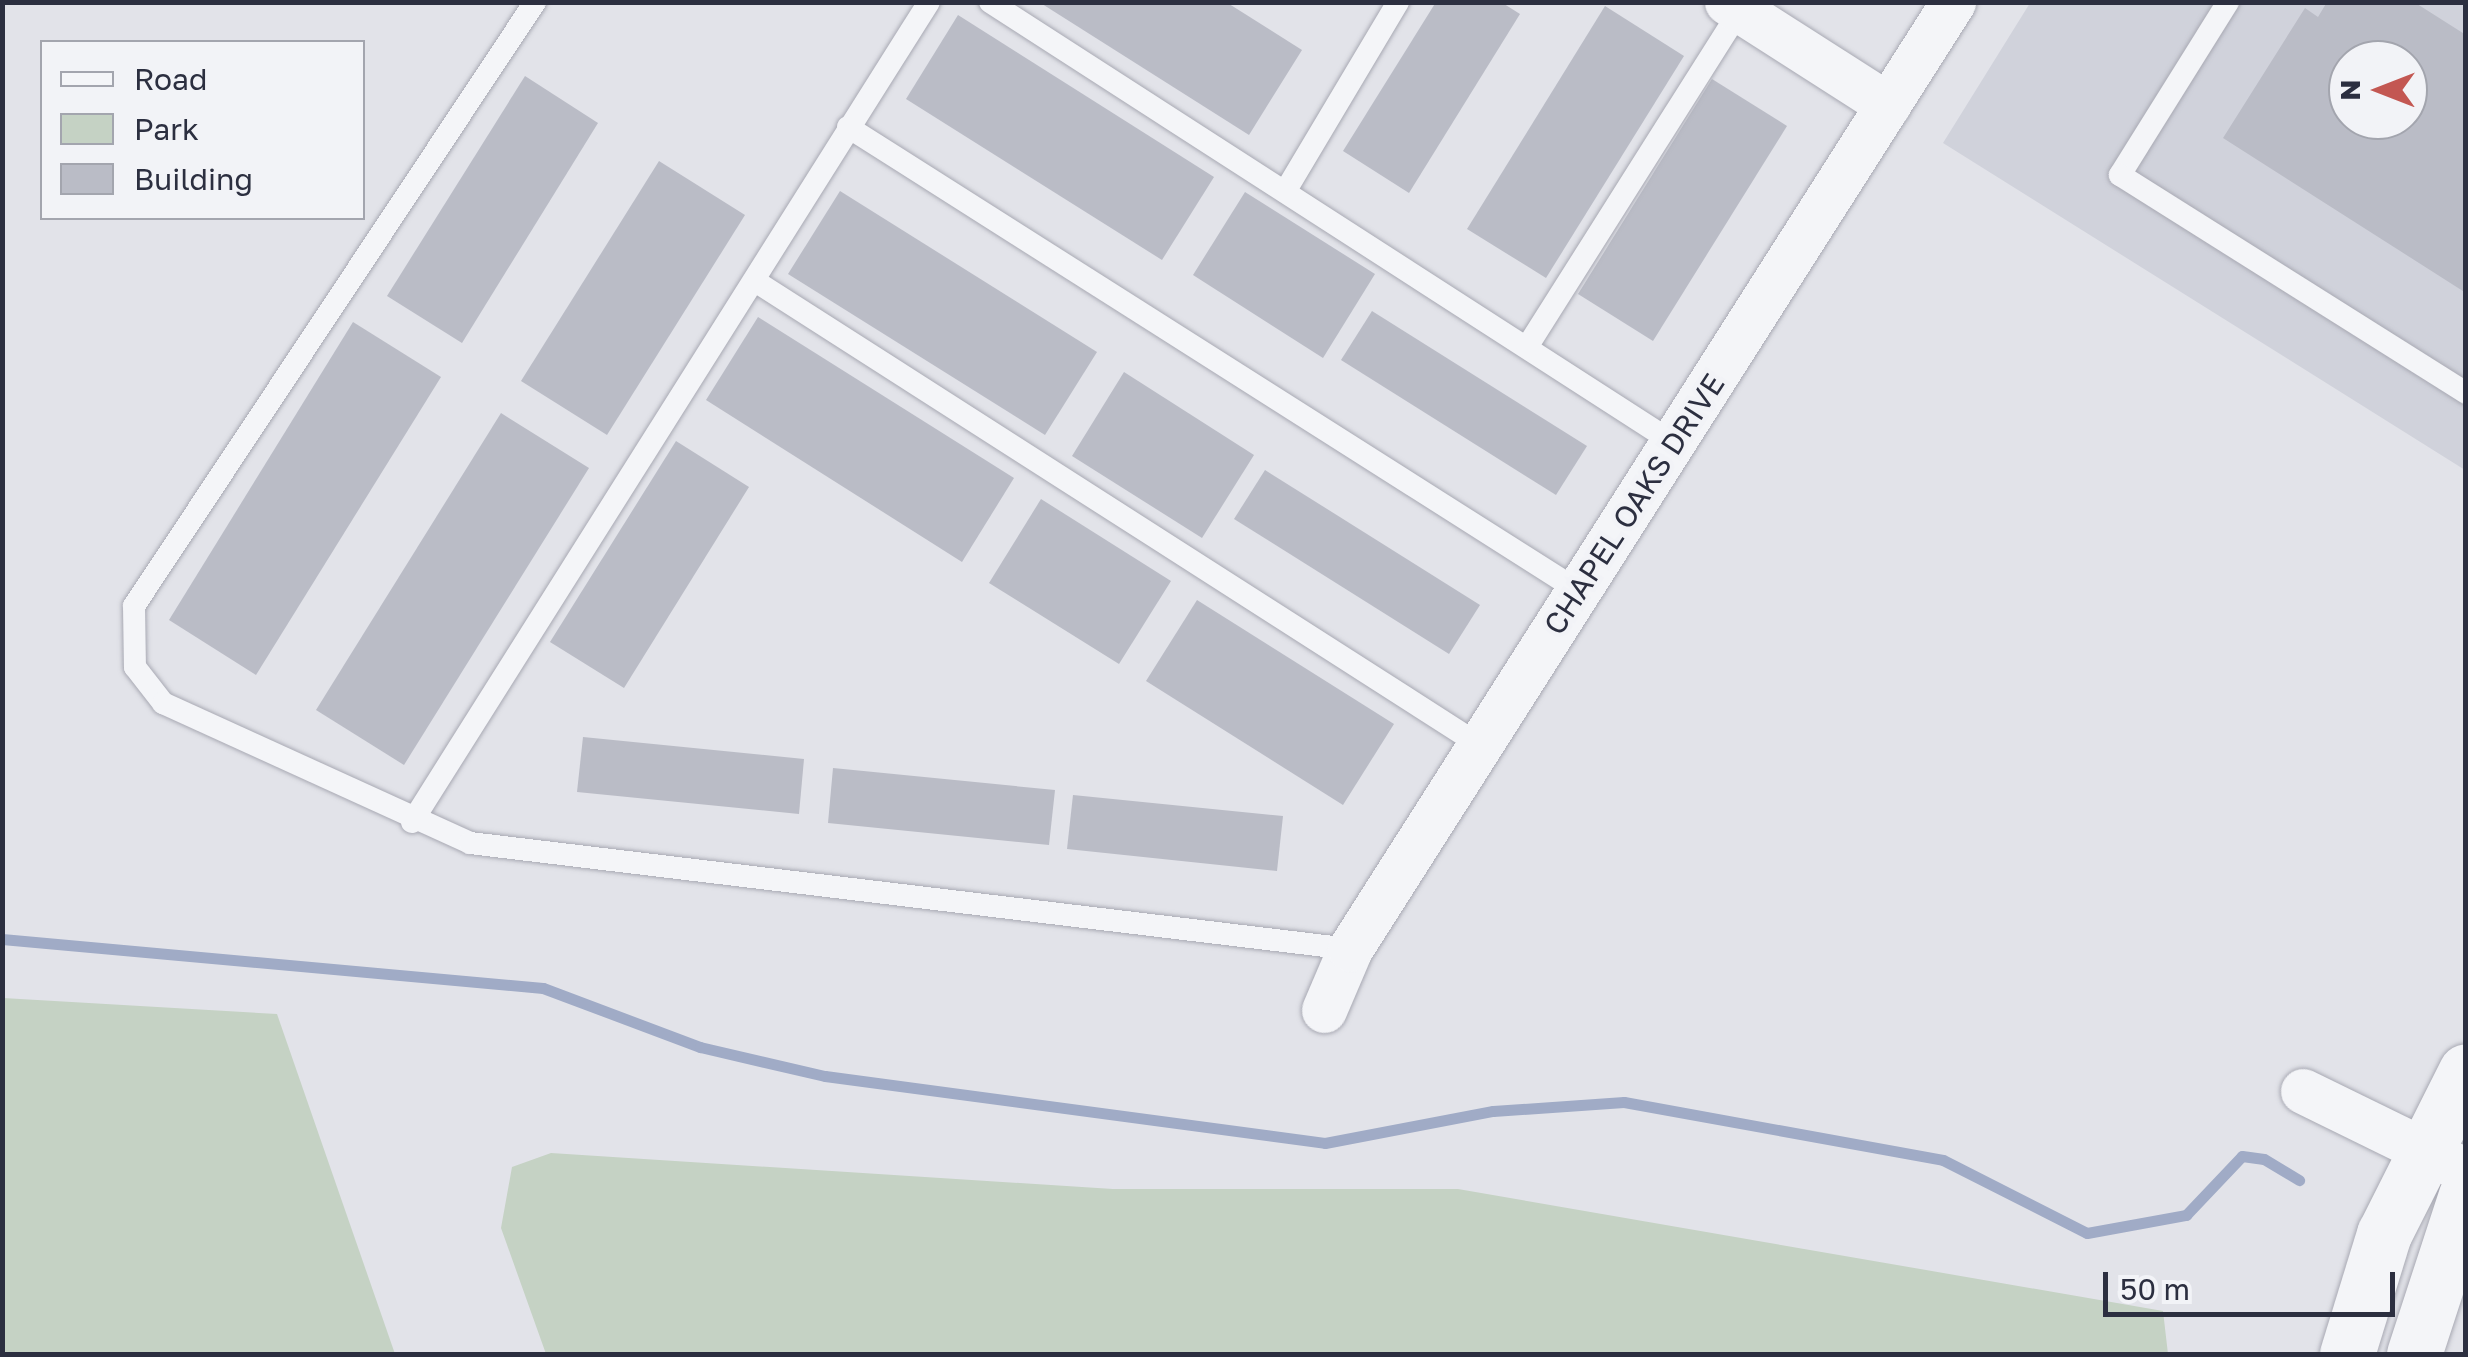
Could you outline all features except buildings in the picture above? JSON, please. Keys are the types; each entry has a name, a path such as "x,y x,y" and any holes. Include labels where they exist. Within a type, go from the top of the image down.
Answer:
{"street":[{"name":"CHAPEL OAKS DRIVE","path":"1324,1010 1350,949 1953,2"},
{"path":"1737,5 1888,105"},
{"path":"2348,1354 2384,1234 2444,1160 2466,1072"},
{"path":"2303,1091 2444,1160"},
{"path":"2414,1354 2466,1195"}],"lane":[{"path":"535,2 134,606 136,667 163,703 412,822 470,844 1350,949"},
{"path":"412,822 928,2"},
{"path":"990,2 1674,442"},
{"path":"1286,190 1398,2"},
{"path":"2228,2 2120,175 2466,392"},
{"path":"1527,346 1737,5"},
{"path":"848,127 1580,592"},
{"path":"754,281 1478,744"}],"shaded area":[{"path":"2030,3 2465,3 2465,470 1943,143"}],"green space":[{"path":"3,998 277,1014 395,1354 3,1354"},
{"path":"551,1153 1113,1189 1458,1189 2163,1311 2168,1354 546,1354 501,1228 512,1167"}],"waterway":[{"path":"2,939 543,988 700,1047 825,1076 1325,1143 1493,1111 1624,1102 1943,1160 2087,1233 2186,1215 2242,1156 2264,1159 2299,1180"}]}
